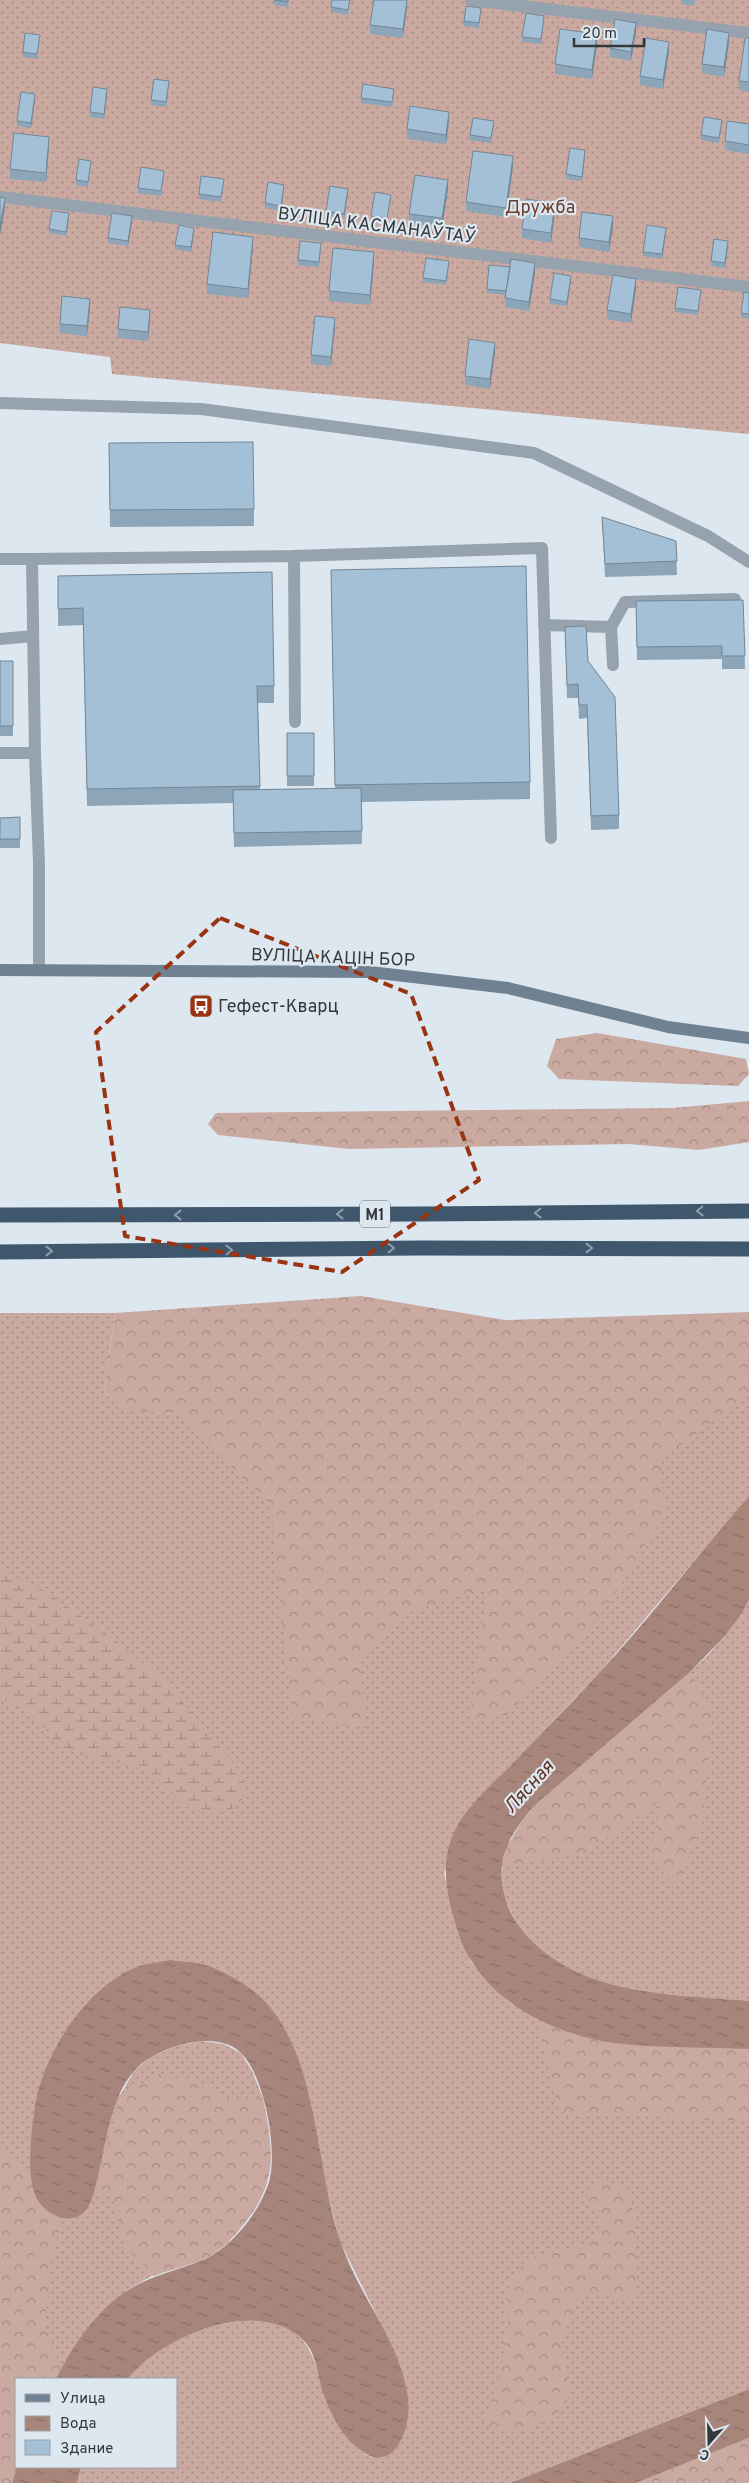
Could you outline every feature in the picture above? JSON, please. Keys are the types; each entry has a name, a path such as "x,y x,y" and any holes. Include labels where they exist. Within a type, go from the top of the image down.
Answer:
{"highway":[{"name":"М1","path":"0,1215 749,1211"},
{"name":"М1","path":"0,1252 421,1248 749,1249"}],"main road":[{"name":"ВУЛІЦА КАЦІН БОР","path":"0,970 370,972 508,988 668,1027 749,1038"}],"lane":[{"path":"471,0 749,33"},
{"name":"ВУЛІЦА КАСМАНАЎТАЎ","path":"0,197 749,287"},
{"path":"0,403 201,409 534,453 708,536 749,562"},
{"path":"0,559 294,556 542,548 551,838"},
{"path":"294,556 294,722"},
{"path":"32,559 39,863 39,970"},
{"path":"613,665 611,627 625,602 735,599"},
{"path":"544,625 611,627"},
{"path":"0,639 33,636"},
{"path":"0,753 35,753"}],"highlighted area":[{"path":"220,918 411,994 479,1180 342,1272 125,1236 96,1032"}],"green space":[{"name":"Дружба","path":"0,0 749,0 749,434 112,374 110,357 0,343"},
{"path":"597,1033 746,1059 749,1074 738,1086 559,1079 547,1066 556,1039"},
{"path":"749,1101 749,1142 699,1150 628,1144 349,1149 218,1135 208,1124 216,1113 673,1108"},
{"path":"361,1296 505,1320 749,1312 749,1396 661,1459 664,1517 604,1611 507,1715 470,1722 487,1587 414,1611 359,1656 366,1728 293,1718 270,1504 178,1414 120,1410 104,1392 115,1313"},
{"path":"749,1312 749,1496 600,1672 466,1812 444,1873 458,1933 471,1962 492,1986 512,2004 567,2032 749,2049 749,2389 510,2483 77,2483 81,2468 178,2468 178,2378 129,2378 155,2353 178,2339 214,2326 257,2320 286,2327 304,2342 316,2364 334,2415 348,2439 372,2458 381,2324 340,2242 288,2034 87,2003 57,2046 41,2084 36,2104 31,2177 121,2094 134,2071 151,2057 176,2046 202,2041 224,2044 241,2053 252,2071 263,2098 229,2243 151,2276 128,2290 86,2330 57,2378 15,2378 15,2468 17,2468 12,2483 0,2483 0,1313 115,1313 104,1392 120,1409 210,1417"},
{"path":"0,1570 45,1591 111,1637 166,1682 241,1773 245,1786 244,1797 239,1804 231,1810 210,1813 188,1807 160,1782 140,1769 123,1763 87,1757 70,1751 53,1739 31,1714 20,1707 0,1699"},
{"path":"749,1600 749,2001 653,1993 621,1987 590,1978 562,1965 537,1946 516,1921 511,1911 502,1883 504,1855 507,1844 707,1656 724,1637"},
{"path":"690,1672 713,1713 702,1826 675,1886 649,1856 662,1800 584,1853 501,1867 514,1835 533,1807"},
{"path":"536,2018 584,2036 619,2043 749,2049 749,2122 559,2112"},
{"path":"161,2073 197,2080 235,2102 263,2098 271,2152 267,2183 261,2198 252,2213 232,2238 219,2250 204,2259 154,2276 124,2246 112,2197 95,2191 121,2094"},
{"path":"0,2145 31,2177 36,2198 44,2210 62,2219 51,2259 45,2325 61,2368 56,2378 15,2378 15,2468 17,2468 12,2483 0,2483"},
{"path":"599,2181 625,2186 636,2219 634,2251 638,2273 633,2297 616,2300 598,2291 576,2299 561,2345 570,2381 568,2400 552,2420 516,2433 490,2428 486,2416 499,2380 508,2322 506,2291 526,2258 591,2244 601,2223 585,2193"},
{"path":"749,2438 749,2483 636,2483"}],"water":[{"name":"Лясная","path":"749,1496 749,1600 740,1616 724,1637 690,1672 533,1807 510,1839 503,1861 502,1873 506,1900 513,1916 530,1939 552,1958 577,1972 604,1982 633,1989 691,1997 749,2001 749,2049 633,2045 605,2042 578,2035 550,2025 525,2012 502,1996 482,1976 467,1953 450,1905 446,1864 450,1843 460,1821 475,1801 577,1697 619,1651"},
{"path":"171,1960 195,1963 209,1966 225,1973 248,1987 262,1999 284,2028 297,2055 306,2085 332,2212 340,2240 347,2260 396,2356 403,2376 408,2397 406,2428 400,2442 388,2455 379,2458 370,2456 351,2442 338,2425 328,2406 314,2357 309,2347 286,2328 264,2321 239,2321 212,2326 187,2336 163,2348 143,2363 129,2378 57,2378 78,2341 107,2306 139,2284 205,2259 226,2246 252,2216 269,2182 272,2152 268,2115 257,2080 250,2065 242,2054 231,2046 218,2042 203,2041 187,2043 157,2054 144,2062 126,2081 111,2119 93,2194 88,2207 83,2213 77,2217 63,2218 44,2208 39,2202 32,2183 30,2159 34,2113 45,2069 69,2026 101,1990 120,1976 139,1966"},
{"path":"749,2389 749,2438 636,2483 510,2483"},
{"path":"17,2468 81,2468 77,2483 12,2483"}],"building":[{"path":"332,0 350,0 348,10 331,7"},
{"path":"374,0 407,0 403,29 370,25"},
{"path":"466,6 481,8 479,23 464,21"},
{"path":"526,13 544,16 541,39 522,37"},
{"path":"615,19 636,23 631,52 610,48"},
{"path":"560,29 597,34 592,70 555,64"},
{"path":"707,29 729,33 724,67 702,64"},
{"path":"25,33 40,35 37,54 23,52"},
{"path":"646,38 669,42 663,80 640,76"},
{"path":"745,38 749,38 749,82 739,81"},
{"path":"154,79 169,81 166,102 151,100"},
{"path":"363,84 394,89 392,102 361,98"},
{"path":"93,87 107,89 104,114 90,112"},
{"path":"21,92 35,94 31,123 17,121"},
{"path":"410,106 449,112 446,135 407,129"},
{"path":"704,117 722,120 719,138 701,135"},
{"path":"473,118 494,121 491,138 470,135"},
{"path":"727,121 749,124 749,145 725,141"},
{"path":"14,133 49,137 46,173 10,169"},
{"path":"570,148 585,150 582,177 566,174"},
{"path":"473,151 513,156 506,208 466,202"},
{"path":"79,159 91,161 88,182 76,180"},
{"path":"141,167 164,171 161,191 138,188"},
{"path":"415,175 448,180 442,218 409,214"},
{"path":"201,176 224,179 221,197 199,194"},
{"path":"268,182 284,185 281,206 265,203"},
{"path":"330,186 348,189 344,214 326,211"},
{"path":"375,192 391,195 387,218 371,216"},
{"path":"0,197 5,198 0,227"},
{"path":"526,199 555,203 551,233 522,229"},
{"path":"52,211 69,213 66,232 49,229"},
{"path":"582,212 613,216 609,242 579,238"},
{"path":"112,213 132,216 128,241 108,238"},
{"path":"179,225 194,228 191,247 175,245"},
{"path":"647,225 666,228 662,254 643,252"},
{"path":"213,232 253,237 248,289 207,284"},
{"path":"714,239 728,241 725,263 711,261"},
{"path":"300,241 321,243 319,262 298,260"},
{"path":"333,248 374,252 370,295 329,291"},
{"path":"426,258 449,261 446,281 423,278"},
{"path":"511,259 535,263 529,302 505,298"},
{"path":"489,265 510,267 506,291 487,289"},
{"path":"554,273 571,276 567,302 550,299"},
{"path":"613,275 636,279 631,314 607,310"},
{"path":"678,287 701,290 698,311 675,308"},
{"path":"744,292 749,293 749,314 741,313"},
{"path":"62,296 90,299 87,326 60,324"},
{"path":"120,307 150,310 148,332 118,329"},
{"path":"315,316 335,318 331,357 311,355"},
{"path":"469,339 495,343 490,379 465,376"},
{"path":"253,442 254,509 110,510 109,443"},
{"path":"602,517 676,541 677,561 605,564"},
{"path":"526,566 530,782 335,785 331,570"},
{"path":"272,572 274,686 257,686 260,786 87,789 83,608 58,609 58,576"},
{"path":"743,600 745,656 722,656 722,646 637,647 636,601"},
{"path":"586,626 588,661 615,697 619,815 591,816 587,705 579,705 578,684 567,685 565,627"},
{"path":"0,661 13,661 13,726 0,726"},
{"path":"287,733 314,733 314,776 287,776"},
{"path":"361,788 362,831 234,833 233,790"},
{"path":"20,817 20,839 0,839 0,818"}],"place":[{"name":"Гефест-Кварц","path":"201,1006"}]}
